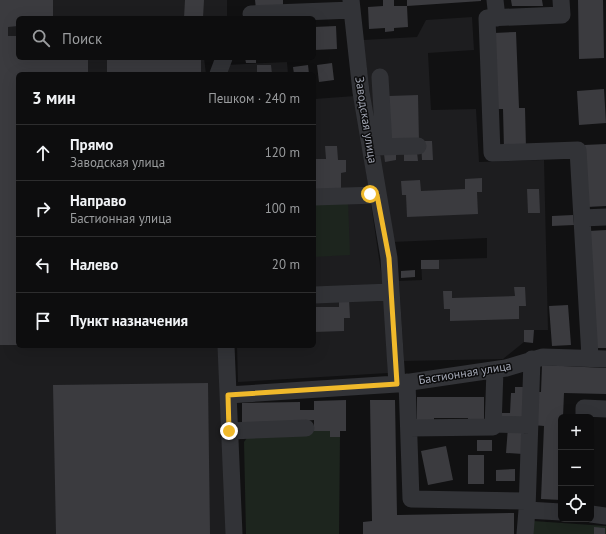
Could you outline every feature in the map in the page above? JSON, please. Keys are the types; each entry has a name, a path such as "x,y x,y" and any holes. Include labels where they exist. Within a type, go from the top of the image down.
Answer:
{"street":[{"path":"495,0 497,18"},
{"path":"561,0 562,16 487,18 492,153 578,150 582,218 598,358"},
{"path":"250,11 351,5"},
{"name":"Заводская улица","path":"351,5 361,92 377,147 377,195 389,258 391,292 409,428 411,499 527,505"},
{"path":"380,77 377,147 418,146"},
{"path":"316,197 377,195"},
{"path":"582,218 606,216"},
{"path":"316,295 391,292"},
{"path":"226,348 234,534"},
{"name":"Бастионная улица","path":"228,395 402,383 506,368 532,359 543,357 598,358"},
{"path":"525,534 532,359"},
{"path":"493,424 495,370"},
{"path":"584,414 584,408 606,409"},
{"path":"409,428 493,426 493,424 530,425"},
{"path":"229,431 306,428"},
{"path":"527,505 558,511"},
{"path":"594,514 606,516"}],"shaded area":[{"path":"0,0 227,0 227,16 16,16 16,60 204,60 206,72 16,72 16,348 221,348 229,534 0,534"},
{"path":"472,17 474,50 428,53 431,110 476,109 479,162 544,160 548,330 524,330 524,342 503,359 404,361 399,281 422,280 421,260 487,258 487,238 392,242 379,166 363,40 417,37 426,20"},
{"path":"287,62 288,72 226,72 226,65"},
{"path":"355,96 384,292 388,373 238,382 237,348 316,348 316,99"},
{"path":"348,200 350,255 316,257 316,201"},
{"path":"330,431 330,437 340,437 339,534 246,534 244,442 249,435"},
{"path":"533,521 606,526 606,534 532,534"}],"building":[{"path":"0,0 53,0 53,16 16,16 16,26 8,27 8,36 16,36 16,60 88,60 88,72 16,72 16,345 0,345"},
{"path":"185,0 204,0 203,16 184,16"},
{"path":"255,0 283,0 283,8 256,9"},
{"path":"383,0 394,0 394,6 407,6 408,27 394,28 394,31 385,32 385,28 369,29 368,7 383,6"},
{"path":"407,0 481,0 481,1 407,6"},
{"path":"511,0 542,0 543,6 512,6"},
{"path":"578,0 603,0 604,58 579,59"},
{"path":"336,26 337,49 316,50 316,27"},
{"path":"516,32 519,108 525,108 526,148 504,149 503,109 496,109 494,33"},
{"path":"107,60 201,60 201,72 107,72"},
{"path":"245,60 256,60 256,63 246,63"},
{"path":"332,63 334,80 319,82 317,65"},
{"path":"257,65 271,65 272,72 257,72"},
{"path":"308,65 309,72 294,72 293,67"},
{"path":"604,89 606,123 579,125 577,91"},
{"path":"418,95 419,142 390,143 389,96"},
{"path":"421,141 432,141 433,160 422,160"},
{"path":"606,144 606,206 587,207 584,145"},
{"path":"325,146 337,146 338,160 346,160 346,172 341,173 341,189 316,190 316,159 326,159"},
{"path":"404,152 417,152 418,161 404,161"},
{"path":"396,153 396,160 385,162 384,154"},
{"path":"482,178 482,192 477,192 478,214 407,217 406,195 402,195 401,181 420,180 421,191 465,189 465,179"},
{"path":"527,189 539,189 540,213 528,213"},
{"path":"573,215 574,225 552,226 552,216"},
{"path":"606,230 606,348 594,348 589,231"},
{"path":"421,260 439,260 439,269 421,269"},
{"path":"415,270 415,277 401,278 401,271"},
{"path":"514,287 525,287 526,306 519,306 519,319 450,321 450,309 444,309 443,291 452,291 452,298 515,296"},
{"path":"339,299 349,299 350,318 344,318 344,331 316,332 316,307 339,307"},
{"path":"568,305 571,345 552,346 549,306"},
{"path":"524,330 534,330 533,343 524,342"},
{"path":"542,365 606,368 606,394 564,393 563,414 558,414 558,500 541,499 544,426 533,425 534,392 541,392"},
{"path":"208,383 210,534 56,534 53,385"},
{"path":"515,387 527,387 521,423 500,422 501,413 510,413 511,393 515,393"},
{"path":"417,397 484,397 484,422 468,422 468,418 434,418 434,422 417,422"},
{"path":"346,400 346,431 340,431 340,437 330,437 330,431 314,431 314,420 242,426 242,403 300,402 300,410 314,410 314,401"},
{"path":"370,400 395,400 397,515 514,513 514,534 363,534 363,522 372,521"},
{"path":"508,427 524,428 523,454 506,453"},
{"path":"477,440 492,440 492,451 477,451"},
{"path":"446,446 453,480 428,485 421,451"},
{"path":"468,455 484,455 484,484 468,484"},
{"path":"515,469 515,481 496,481 496,470"},
{"path":"594,527 605,528 605,534 594,534"}],"route":[{"path":"229,431 228,395 397,384 389,258 377,195 370,194"}]}
